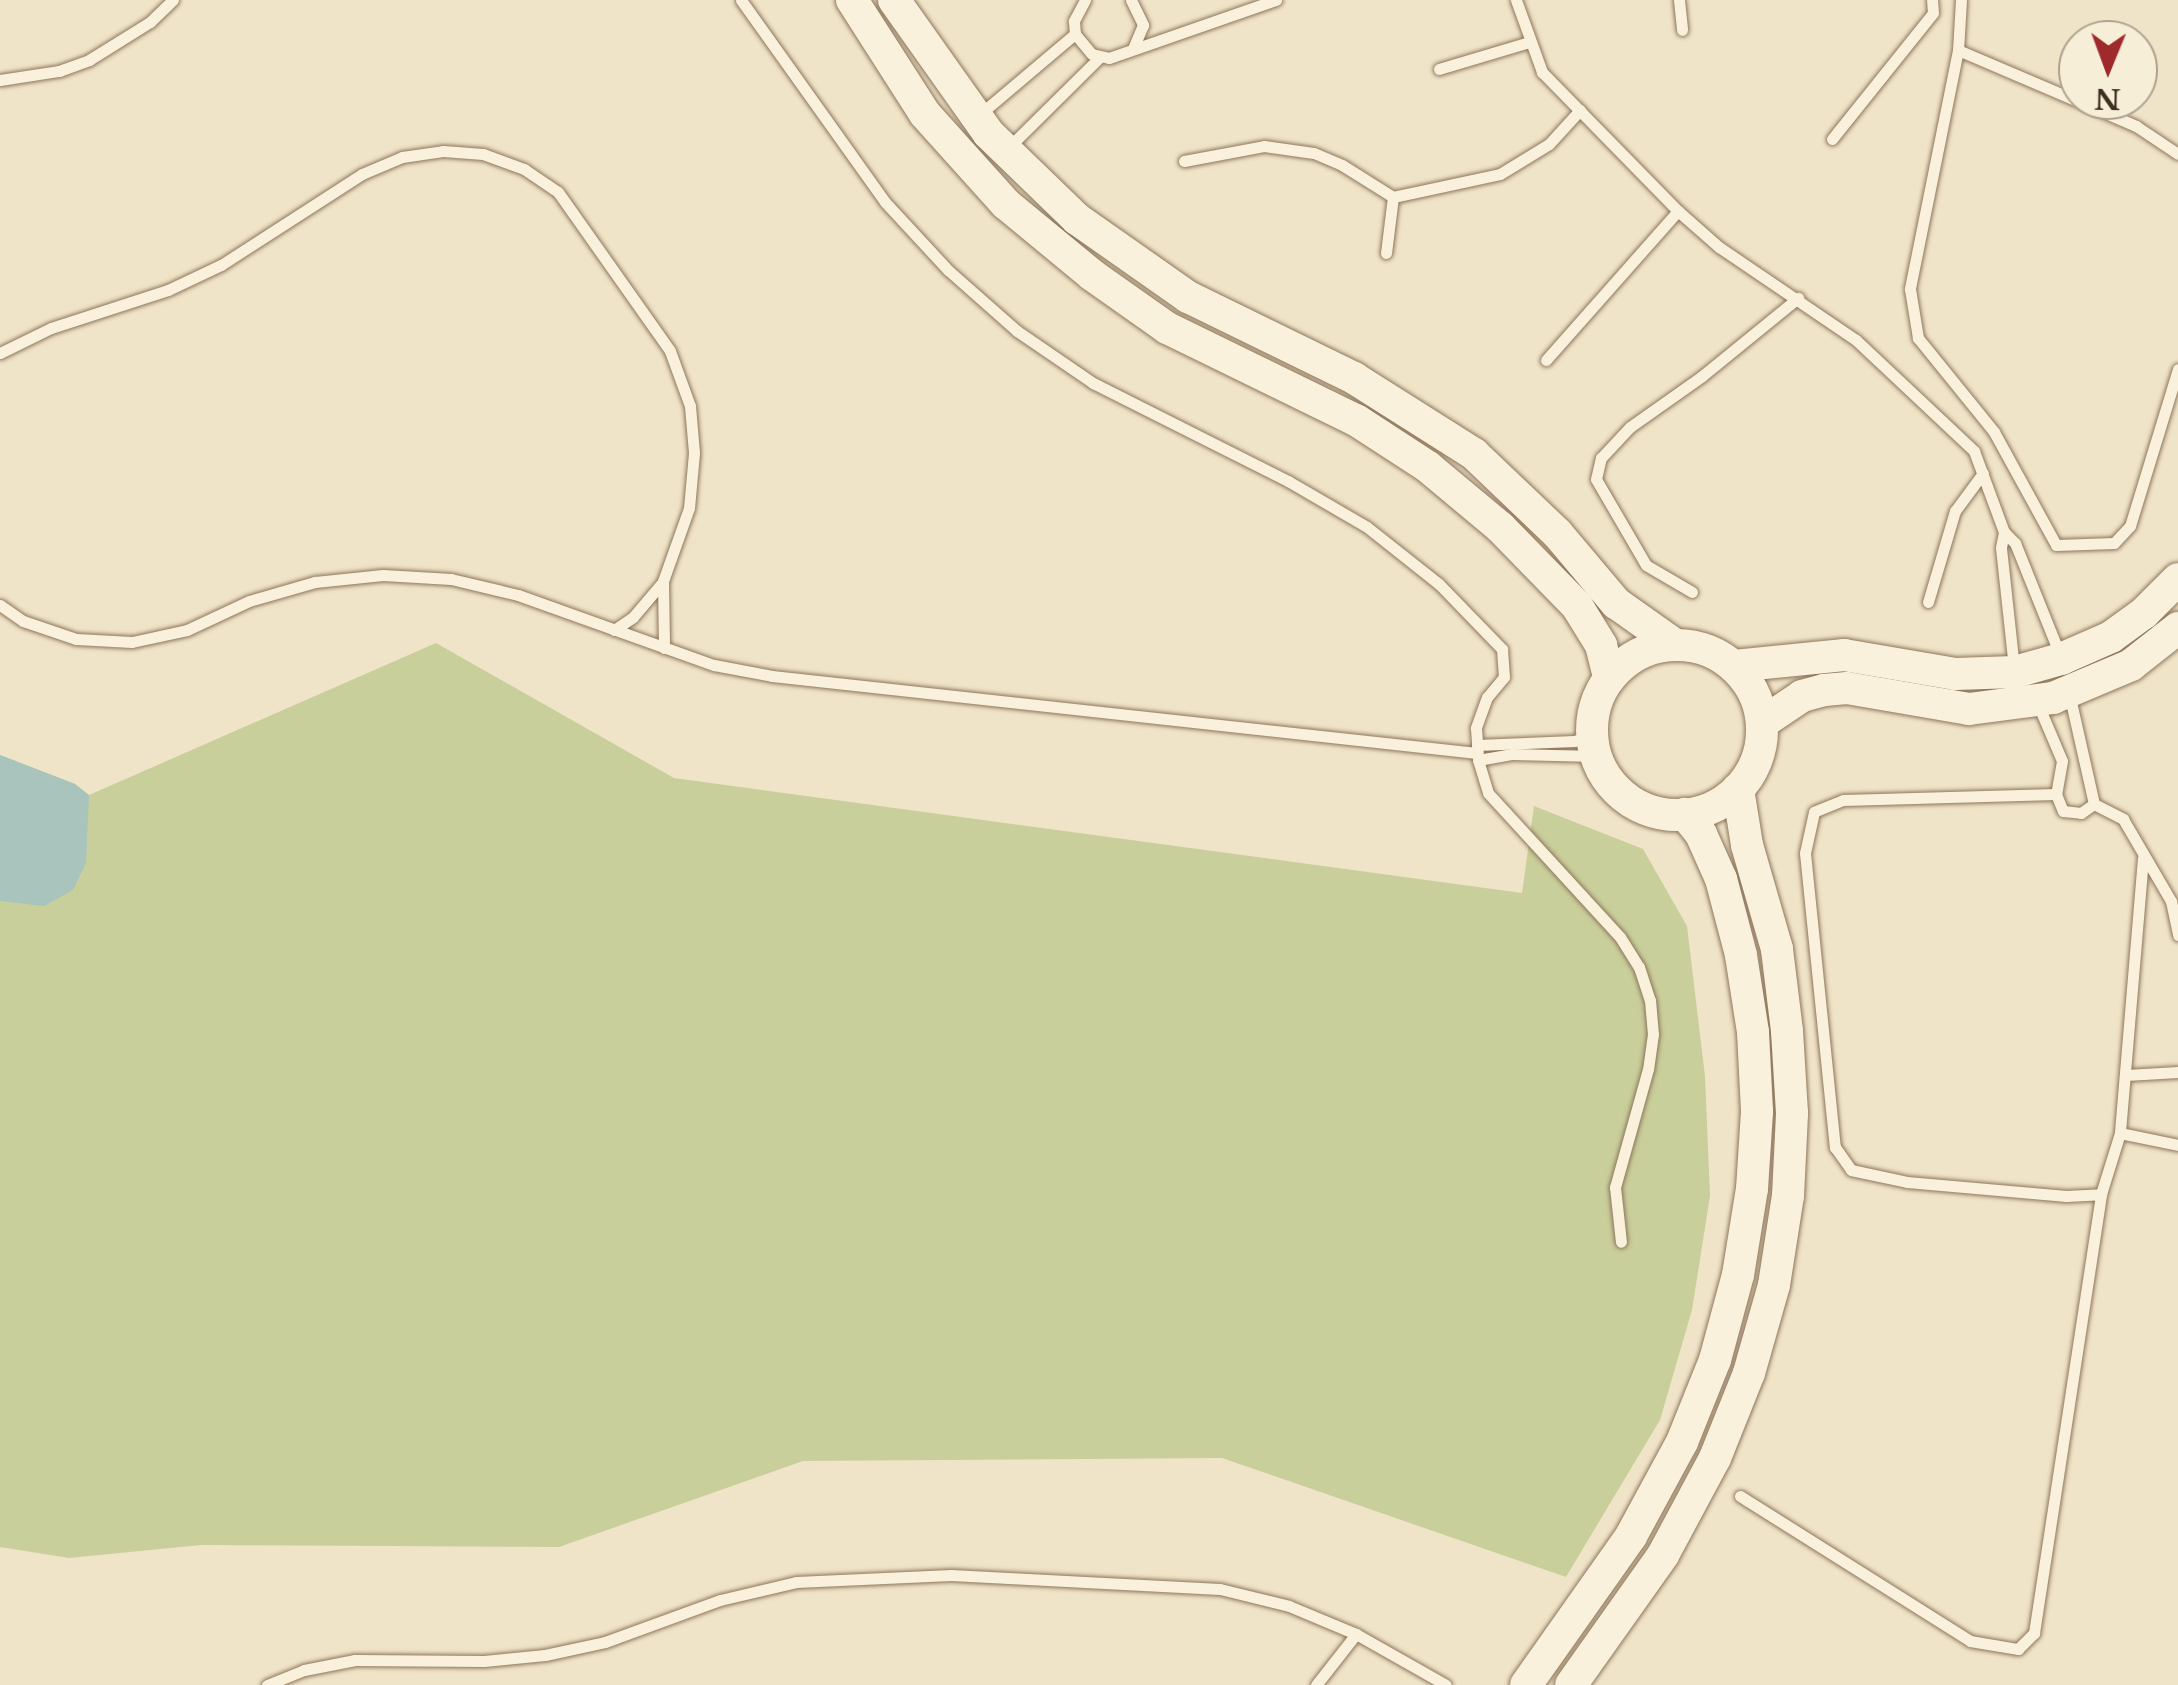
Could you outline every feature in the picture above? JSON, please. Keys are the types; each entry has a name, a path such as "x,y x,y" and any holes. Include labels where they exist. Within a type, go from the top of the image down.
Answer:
{"street":[{"path":"852,0 898,76 962,157 1052,244 1134,306 1204,347 1356,420 1454,489 1500,527 1577,606 1600,645 1609,678"},
{"path":"894,0 990,134 1077,219 1188,297 1354,378 1474,454 1557,532 1616,603 1674,644 1716,654 1734,666 1748,682 1762,722 1752,770 1738,790 1722,802 1686,814 1640,806 1606,777 1594,746 1598,696 1609,678 1627,660 1649,649 1674,644"},
{"path":"962,157 990,134"},
{"path":"1734,666 1844,656 1955,674 2039,665 2111,636 2144,613 2178,578"},
{"path":"1762,722 1802,696 1847,688 1969,708 2053,698 2132,665 2178,628"},
{"path":"2039,665 2053,698"},
{"path":"1571,1685 1663,1554 1715,1458 1749,1373 1774,1286 1788,1196 1792,1113 1785,1014 1777,949 1747,845 1738,790"},
{"path":"1526,1685 1632,1536 1682,1442 1715,1360 1738,1276 1752,1189 1757,1111 1753,1032 1741,954 1713,858 1686,814"},
{"path":"1632,1536 1663,1554"}],"lane":[{"path":"0,80 59,70 89,60 150,22 173,0"},
{"path":"740,0 885,202 948,270 1017,330 1093,383 1288,481 1367,527 1439,584 1506,658 1504,677 1480,712 1477,753 1498,808 1620,937 1639,966 1650,1000 1653,1034 1648,1068 1616,1187 1621,1242"},
{"path":"1084,0 1074,21 1076,34 1085,49 1100,57 1118,57 1133,48 1276,0"},
{"path":"1133,48 1142,25 1136,0"},
{"path":"1516,0 1542,72 1678,210 1719,247 1798,298 1890,369 1974,451 2004,532 2015,543 2039,665"},
{"path":"1679,0 1682,30"},
{"path":"1832,140 1933,13 1932,0"},
{"path":"1962,0 1958,50 1910,289 1918,338 1994,432 2056,544 2114,543 2130,526 2178,369"},
{"path":"990,134 1076,34"},
{"path":"1440,70 1529,42"},
{"path":"1958,50 2136,126 2178,154"},
{"path":"990,134 1100,57"},
{"path":"1184,162 1264,146 1314,153 1393,197 1500,174 1549,144 1580,110"},
{"path":"0,353 51,328 168,290 221,265 362,174 402,157 442,151 483,154 524,169 558,192 670,351 690,406 694,453 689,508 663,580 650,600 614,630"},
{"path":"1386,253 1393,197"},
{"path":"1546,360 1678,210"},
{"path":"1692,592 1646,565 1596,480 1602,458 1630,427 1702,376 1798,298"},
{"path":"1928,602 1938,558 1956,511 1984,473"},
{"path":"2004,532 2000,548 2039,665"},
{"path":"0,605 23,621 76,639 132,642 187,630 249,601 314,582 382,575 451,580 501,591 714,665 772,676 1477,753 1512,754 1594,746"},
{"path":"663,580 664,648"},
{"path":"2053,698 2062,761 2056,794 2063,811 2081,814 2094,804"},
{"path":"2053,698 2094,804 2124,819 2171,902 2178,935"},
{"path":"1477,753 1574,741 1594,746"},
{"path":"2056,794 1843,800 1814,812 1805,853 1835,1148 1851,1170 1907,1182 2066,1196 2101,1194"},
{"path":"1740,1496 1970,1641 2018,1649 2034,1633 2101,1194 2120,1132 2143,858"},
{"path":"2126,1075 2178,1072"},
{"path":"2120,1132 2178,1145"},
{"path":"267,1685 304,1670 355,1660 484,1661 545,1656 604,1642 720,1600 796,1582 871,1575 1044,1578 1220,1589 1289,1606 1356,1634 1446,1685"},
{"path":"1316,1685 1356,1634"}],"green space":[{"path":"436,643 674,778 1522,893 1534,806 1643,849 1687,926 1705,1076 1710,1196 1692,1310 1660,1420 1566,1577 1222,1458 803,1461 559,1547 201,1545 69,1558 0,1547 0,755 75,784 89,795"}],"water":[{"path":"0,755 75,784 89,795 86,863 73,890 44,906 0,901"}]}
